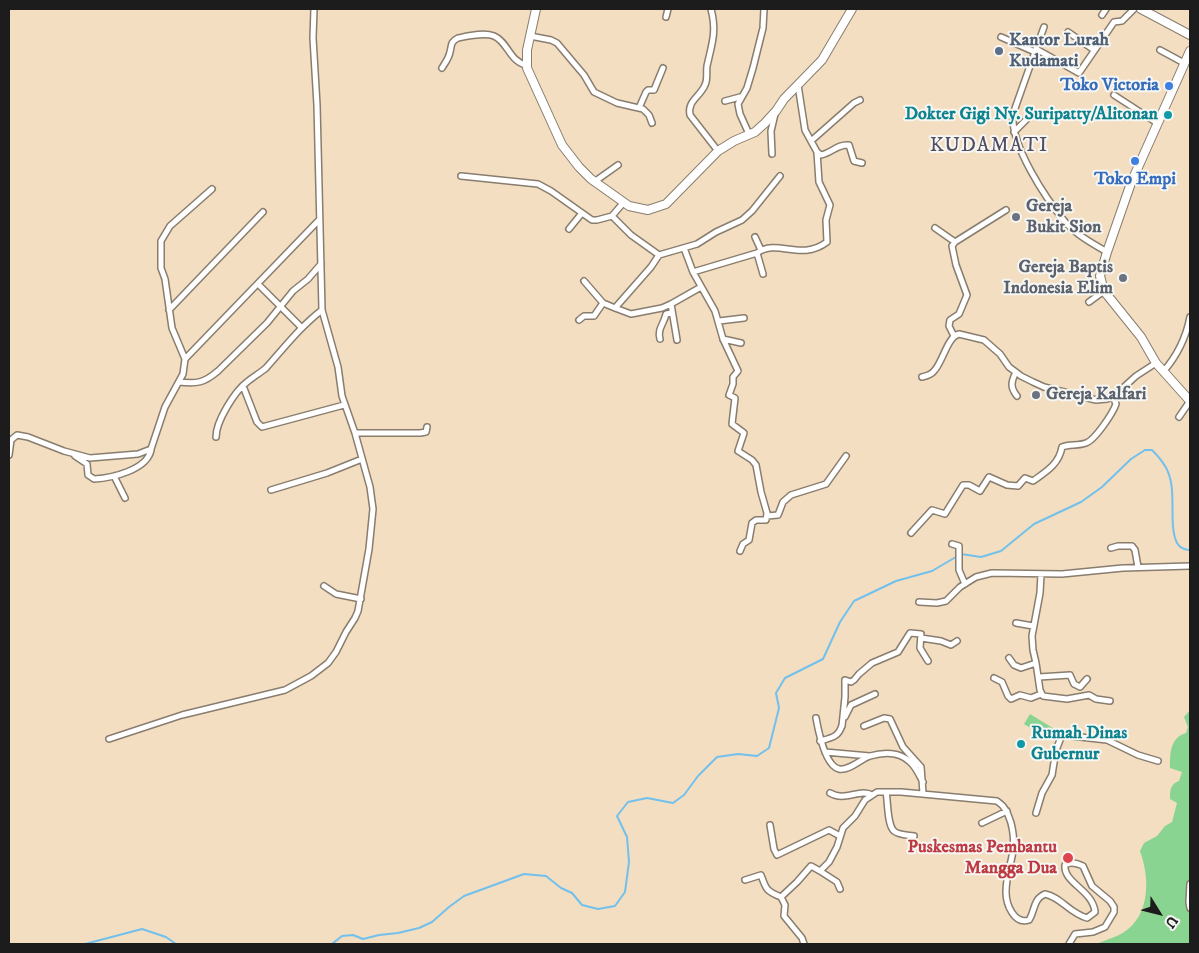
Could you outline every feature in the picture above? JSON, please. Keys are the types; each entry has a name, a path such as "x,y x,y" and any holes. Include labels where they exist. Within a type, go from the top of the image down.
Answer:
{"street":[{"path":"109,739 182,715 285,690 297,684 311,676 333,657 355,618 361,599 373,509 370,487 355,433 344,406 338,367 322,310 317,106 313,38 314,9"},
{"path":"536,9 527,50 526,65 532,83 562,145 583,172 594,182 629,206 644,210 661,207 678,194 718,151 765,123 784,99 822,60 852,9"},
{"path":"666,17 668,9"},
{"path":"711,9 715,26 706,80 700,94 693,100 689,109 690,115 718,151"},
{"path":"749,134 738,108 738,101 747,88 753,68 763,28 764,9"},
{"path":"1102,16 1106,9"},
{"path":"1001,37 1058,60 1078,73 1114,22 1122,21 1134,9"},
{"path":"1140,9 1190,35"},
{"path":"1044,27 1014,108 1012,123 1014,132 1019,147 1031,170 1066,222 1086,240 1106,252"},
{"path":"1068,32 1094,50"},
{"path":"442,68 454,40 486,35 495,37 513,58 526,65"},
{"path":"530,36 557,43 580,70 591,90 617,103 646,111 652,123"},
{"path":"1160,50 1184,63"},
{"path":"1179,417 1190,401 1156,364 1141,337 1104,291 1100,276 1106,252 1131,184 1190,51"},
{"path":"638,108 646,92 654,90 663,68"},
{"path":"693,272 759,252 766,248 803,251 827,242 826,220 830,205 819,182 817,152 805,130 798,85"},
{"path":"1114,95 1157,123"},
{"path":"725,101 740,97"},
{"path":"812,141 854,103 860,100"},
{"path":"772,154 771,132 776,111"},
{"path":"1014,132 1027,119"},
{"path":"817,152 824,155 837,146 849,145 854,161 862,163"},
{"path":"594,182 618,165"},
{"path":"461,176 538,184 592,220 612,216 624,202"},
{"path":"615,308 652,266 659,255 697,244 716,232 742,220 752,211 780,176"},
{"path":"72,454 86,464 88,476 92,479 114,476 144,462 150,454 165,407 183,374 185,359 172,328 165,279 161,268 161,241 170,226 212,189"},
{"path":"954,336 949,326 950,320 959,314 967,295 952,249 955,242 1006,210"},
{"path":"169,310 263,212"},
{"path":"569,229 582,213"},
{"path":"612,216 631,235 659,255"},
{"path":"185,359 319,220"},
{"path":"935,228 955,242"},
{"path":"755,238 762,274"},
{"path":"684,248 693,272 715,311 723,339 738,372 733,377 734,384 729,395 736,398 732,424 745,435 738,451 756,465 767,516 766,520 756,520 752,523 750,537 743,544 740,551"},
{"path":"179,382 196,384 212,376 267,323 292,291 308,279 321,263"},
{"path":"584,281 603,303 631,314 662,308 701,287"},
{"path":"258,284 302,328"},
{"path":"1089,302 1104,291"},
{"path":"579,320 584,316 594,316 603,303"},
{"path":"670,304 677,340"},
{"path":"216,437 216,430 221,416 243,386 264,369 302,328 322,310"},
{"path":"660,339 659,329 665,320 666,314 672,312"},
{"path":"1163,372 1181,345 1190,317"},
{"path":"718,321 744,318"},
{"path":"922,377 934,372 954,336 959,334 984,340 1000,354 1009,367 1044,387 1101,400 1113,396 1136,376 1156,364"},
{"path":"723,339 741,344"},
{"path":"1016,372 1011,384 1017,396"},
{"path":"243,386 257,422 262,426 344,406"},
{"path":"911,533 932,510 945,514 963,484 980,491 989,477 1007,485 1018,486 1025,478 1033,481 1058,460 1062,447 1084,444 1091,440 1113,412 1116,404 1113,396"},
{"path":"355,433 420,433 426,432 427,427"},
{"path":"9,455 11,440 17,435 72,454 98,458 138,454 151,450"},
{"path":"767,516 778,515 783,502 792,494 826,484 846,456"},
{"path":"271,490 327,473 362,459"},
{"path":"114,476 125,498"},
{"path":"952,544 959,546 960,561 958,570 965,584"},
{"path":"1111,548 1132,546 1138,567"},
{"path":"920,602 937,603 946,601 976,577 992,573 1076,573 1138,567 1190,566"},
{"path":"1041,574 1032,646 1041,694"},
{"path":"324,586 336,594 361,599"},
{"path":"1016,623 1033,626"},
{"path":"842,726 845,680 851,682 872,663 898,652 910,633 922,635 920,652 928,661"},
{"path":"921,638 941,641 951,645 957,641"},
{"path":"1009,658 1014,665 1021,668 1036,663"},
{"path":"1039,677 1070,675 1074,684 1078,687 1087,679"},
{"path":"994,678 1002,682 1011,699 1020,695 1031,698 1041,694 1043,696 1067,698 1089,695 1110,701"},
{"path":"820,741 834,737 840,732 851,705 875,694"},
{"path":"816,718 820,741 834,766 840,769 870,756"},
{"path":"864,726 884,718 890,719 902,747 919,764 923,782 923,793"},
{"path":"1036,813 1042,793 1052,775 1056,750 1062,735 1107,740 1138,755 1158,761"},
{"path":"825,752 870,756 895,754 904,757 912,764 923,782"},
{"path":"820,870 829,862 843,828 855,816 862,803 877,792 923,793 997,801 1007,811 1013,832 1014,850 1006,892 1011,911 1016,918 1025,921 1029,920 1037,900 1045,894 1056,899 1077,915 1087,918 1095,912 1091,899 1066,873 1065,865 1075,862 1083,866 1092,886 1106,897 1114,907 1112,918 1105,928 1093,932 1075,934 1069,944"},
{"path":"886,792 892,830 900,834 914,836"},
{"path":"830,793 838,797 867,793 872,795"},
{"path":"982,824 1007,811"},
{"path":"770,826 774,849 777,855 829,830 840,836"},
{"path":"781,896 811,866 837,882 840,889"},
{"path":"745,880 761,875 766,888 781,896 785,905 784,916 802,938 804,944"},
{"path":"1190,884 1190,908"}],"green space":[{"path":"1190,710 1190,944 1096,944 1117,936 1128,929 1136,921 1142,910 1145,899 1146,875 1140,851 1144,843 1157,836 1165,826 1172,822 1177,803 1170,799 1170,791 1172,786 1179,781 1182,772 1170,768 1171,752 1177,738 1186,733 1188,727 1184,717"},
{"path":"1030,714 1056,730 1050,740 1024,724"}],"waterway":[{"path":"332,944 342,936 353,935 363,939 419,928 432,922 464,896 524,874 546,876 561,888 572,893 582,905 598,909 615,906 625,892 629,862 627,837 617,816 628,802 647,798 673,803 684,795 698,776 717,757 738,754 757,756 769,748 779,708 776,693 785,678 823,659 840,622 854,601 896,581 932,571 961,554 981,557 1001,551 1034,524 1081,502 1102,487 1131,459 1145,450 1152,450 1167,469 1172,489 1174,536 1180,546 1190,550"},
{"path":"77,944 85,944 142,929 166,937 176,944"}],"place":[{"name":"Kantor Lurah Kudamati","path":"999,51"},
{"name":"Toko Victoria","path":"1169,86"},
{"name":"Dokter Gigi Ny. Suripatty/Alitonan","path":"1168,115"},
{"name":"Toko Empi","path":"1135,161"},
{"name":"Gereja Bukit Sion","path":"1016,217"},
{"name":"Gereja Baptis Indonesia Elim","path":"1123,278"},
{"name":"Gereja Kalfari","path":"1036,395"},
{"name":"Rumah Dinas Gubernur","path":"1021,744"},
{"name":"Puskesmas Pembantu Mangga Dua","path":"1068,858"}],"district":[{"name":"KUDAMATI","path":"989,147"}]}
